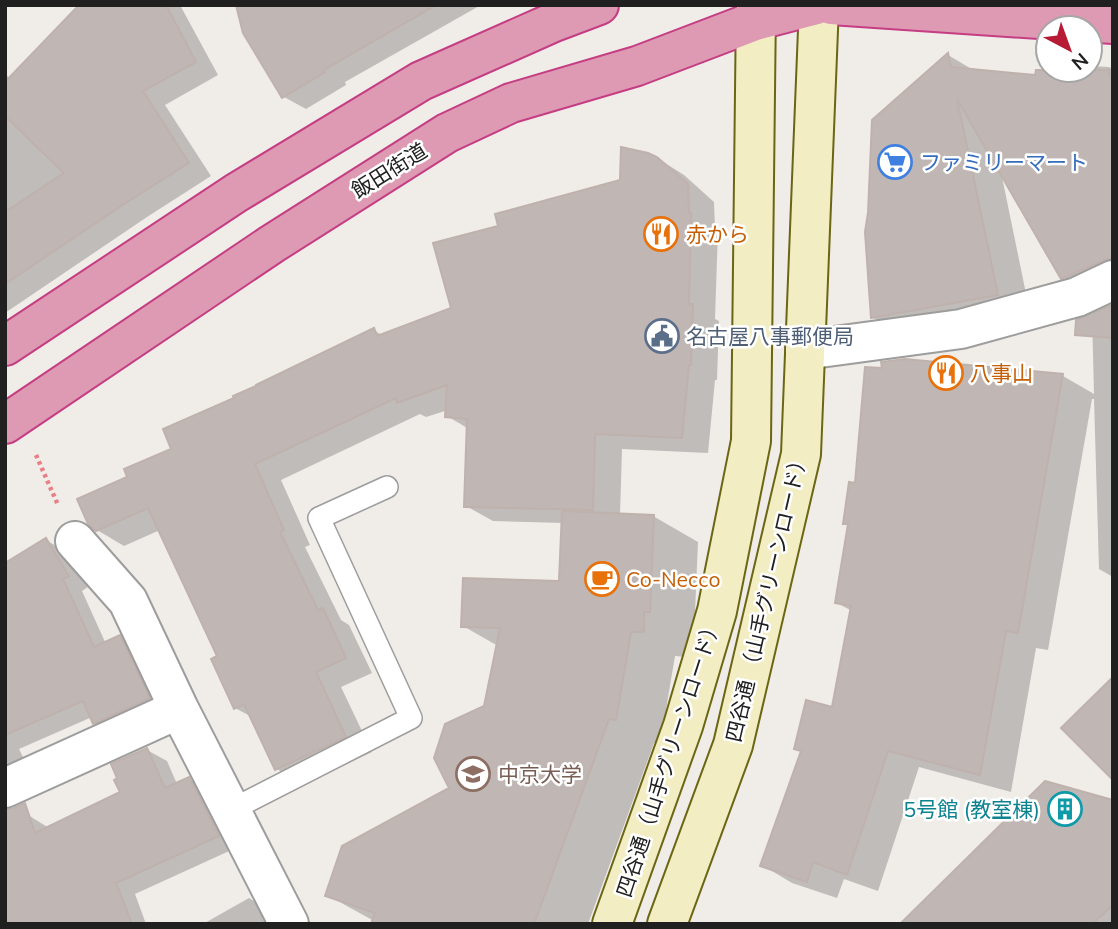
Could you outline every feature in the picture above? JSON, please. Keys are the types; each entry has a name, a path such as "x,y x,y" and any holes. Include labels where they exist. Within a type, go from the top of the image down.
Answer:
{"highway":[{"path":"5,346 236,193 421,81 599,5"},
{"name":"飯田街道","path":"5,424 272,244 447,133 511,103 636,66 755,13 817,5"},
{"path":"831,5 1113,24"}],"street":[{"name":"四谷通 （山手グリーンロード）","path":"667,924 733,745 801,454 817,5"},
{"name":"四谷通（山手グリーンロード）","path":"612,924 683,726 717,611 751,441 755,13"},
{"path":"805,350 961,329 1077,297 1113,280"},
{"path":"75,541 128,601 178,709 289,924"},
{"path":"5,788 178,709"}],"lane":[{"path":"230,810 411,718 319,518 387,487"}],"path":[{"path":"34,451 75,541"}],"building":[{"path":"79,5 166,5 196,62 143,91 189,163 5,284 5,212 64,173 5,116 5,82"},
{"path":"236,5 436,5 324,70 325,72 282,98 243,33"},
{"path":"948,53 951,67 1034,75 1034,84 1104,84 1104,70 1109,70 1109,74 1113,75 1113,258 1061,279 957,99 998,295 871,318 865,232 872,120"},
{"path":"621,147 657,157 688,184 691,213 689,304 693,304 691,365 682,438 595,434 593,510 464,507 467,419 445,417 447,385 397,403 396,398 255,464 284,530 280,532 318,610 323,608 346,658 316,672 346,737 275,770 244,704 234,709 211,659 217,656 148,508 96,531 88,524 77,499 127,477 124,469 171,449 163,429 234,398 233,396 374,328 377,336 451,308 433,243 498,226 495,214 620,180"},
{"path":"1113,304 1113,338 1075,335 1076,320"},
{"path":"905,359 1063,374 1018,633 1006,631 980,775 888,751 847,875 813,862 807,882 760,866 801,751 794,749 806,700 832,707 851,606 835,603 848,524 843,524 849,482 855,483 865,367 882,368 881,362"},
{"path":"562,511 654,515 650,612 644,612 644,632 631,632 616,720 609,719 534,924 371,924 375,913 325,896 342,846 449,788 434,758 445,724 484,706 500,628 461,627 463,578 559,581"},
{"path":"46,538 69,576 63,579 94,647 120,635 150,698 93,724 83,701 5,735 5,563"},
{"path":"1113,677 1113,780 1061,728"},
{"path":"147,748 165,788 189,777 219,836 116,883 132,924 5,924 5,809 25,803 35,833 120,792 111,764"},
{"name":"5号館 (教室棟)","path":"1045,781 1113,800 1113,905 1092,924 900,924"}],"place":[{"name":"ファミリーマート","path":"895,162"},
{"name":"赤から","path":"661,234"},
{"name":"名古屋八事郵便局","path":"662,336"},
{"name":"八事山","path":"946,373"},
{"name":"Co-Necco","path":"602,579"},
{"name":"中京大学","path":"473,774"},
{"name":"5号館 (教室棟)","path":"1065,809"}]}
